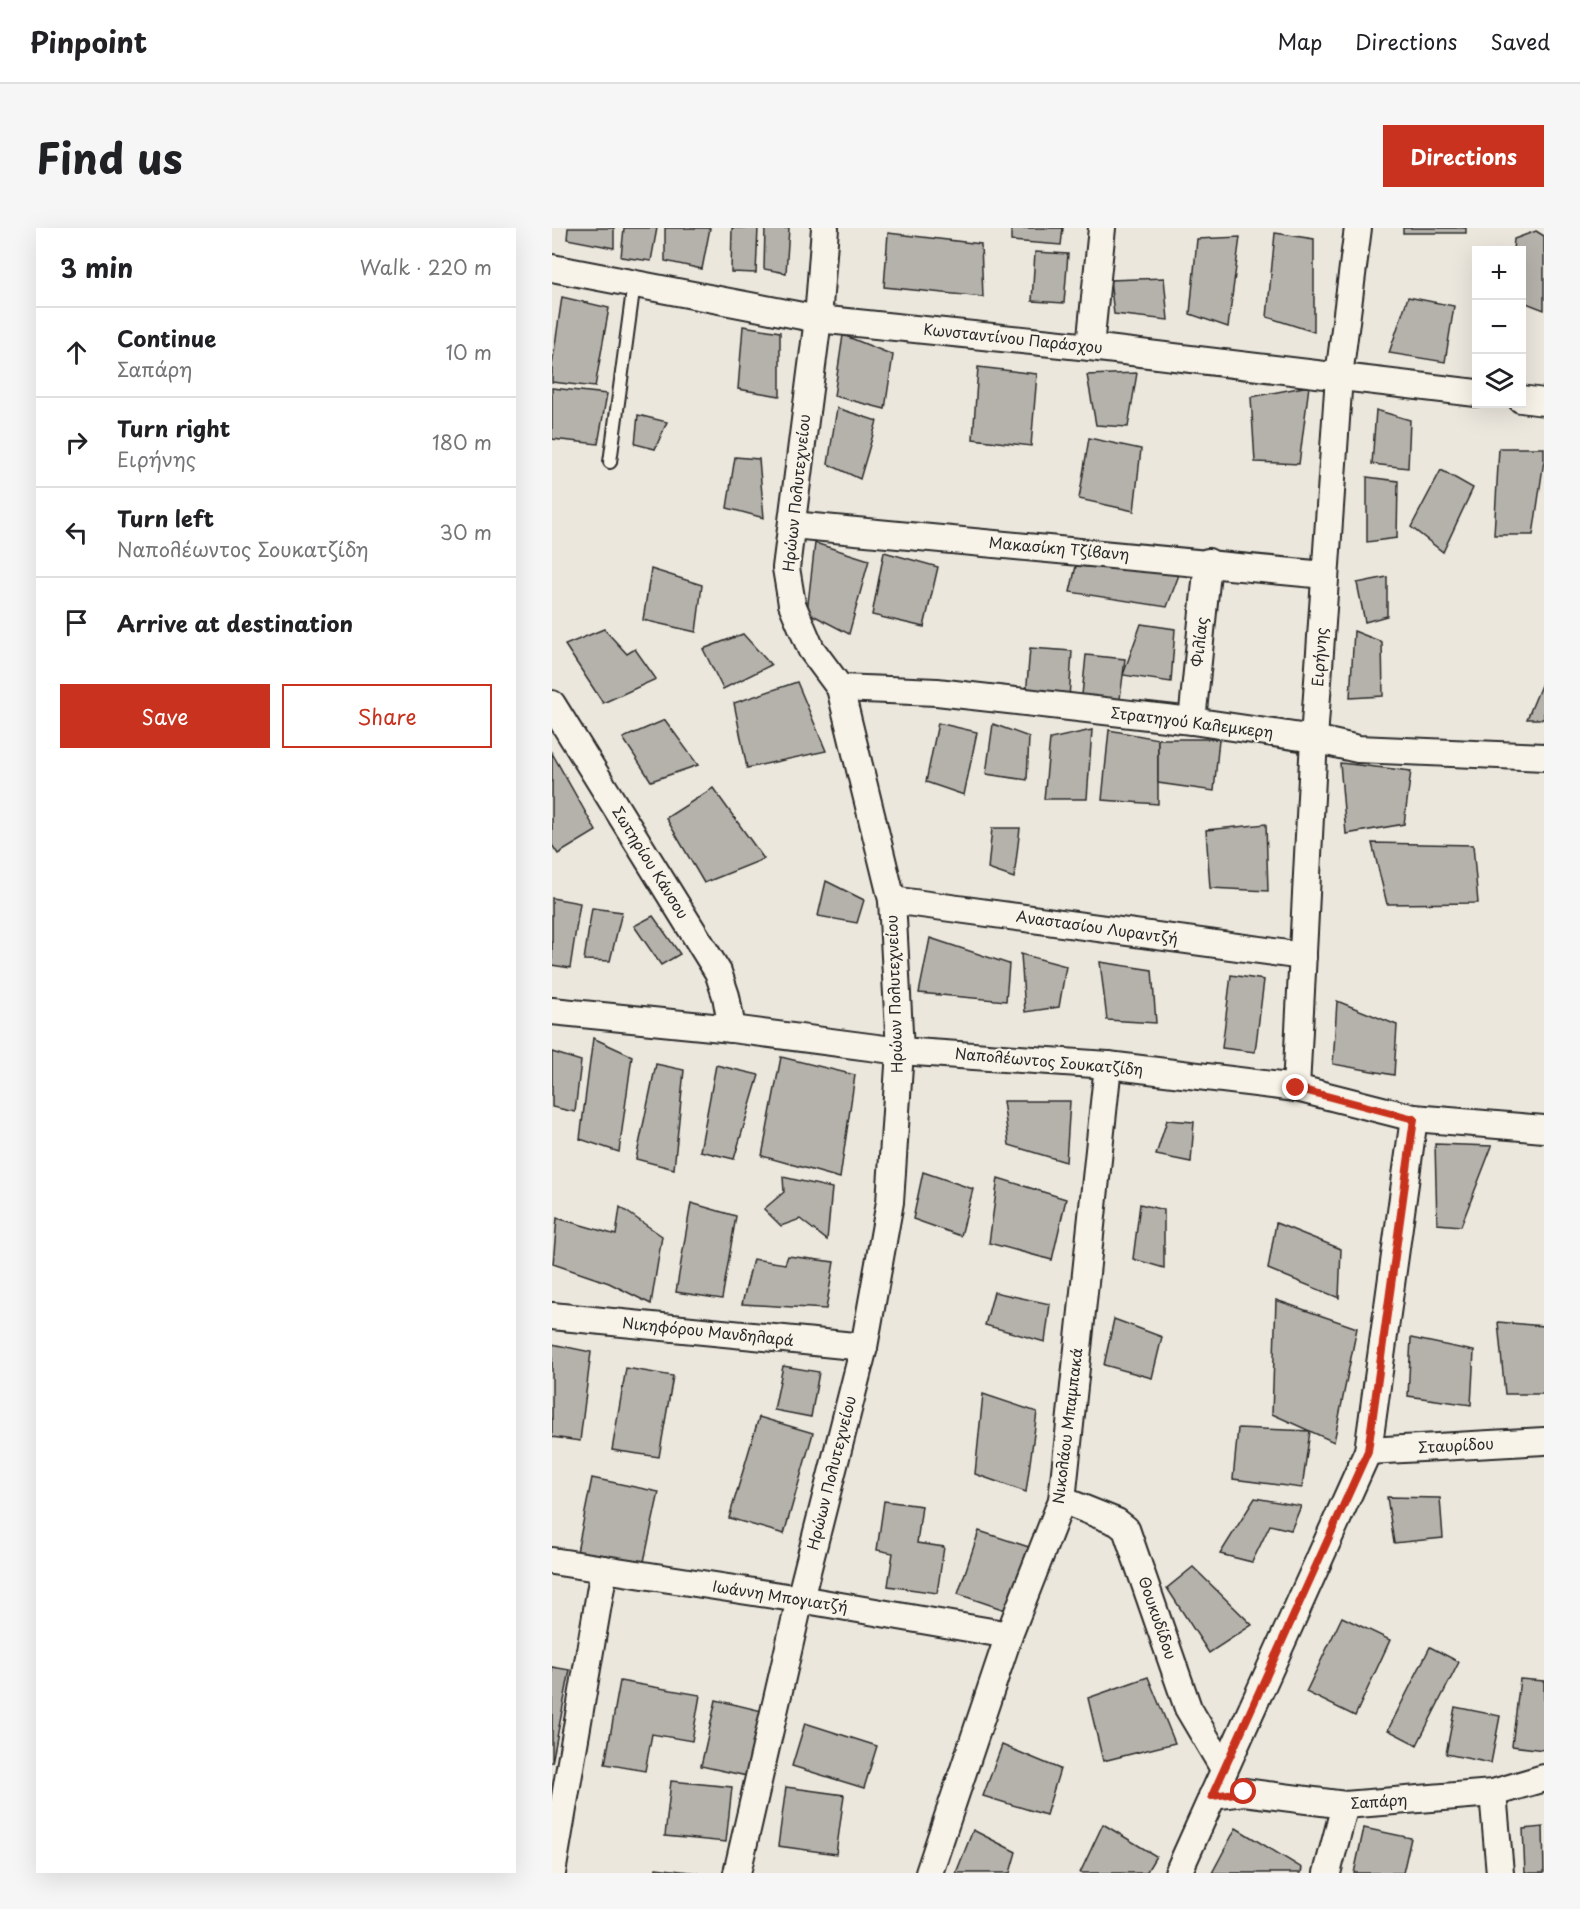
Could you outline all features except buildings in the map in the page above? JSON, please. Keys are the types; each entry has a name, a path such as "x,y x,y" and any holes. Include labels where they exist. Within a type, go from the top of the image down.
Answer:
{"street":[{"name":"Ηρώων Πολυτεχνείου","path":"737,1873 800,1599 864,1347 890,1202 900,1051 892,900 840,688 811,649 792,604 786,568 818,319 825,228"},
{"path":"1090,346 1102,228"},
{"name":"Ειρήνης","path":"1296,1088 1314,739 1339,376 1358,228"},
{"name":"Κωνσταντίνου Παράσχου","path":"552,268 818,319 1090,346 1472,393"},
{"path":"1526,400 1544,402"},
{"name":"Μακασίκη Τζίβανη","path":"792,525 1325,574"},
{"name":"Φιλίας","path":"1192,721 1208,562"},
{"name":"Στρατηγού Καλεμκερη","path":"840,688 937,692 1192,721 1314,739 1358,749 1544,757"},
{"name":"Σωτηρίου Κάνσου","path":"552,704 718,972 726,996 732,1029"},
{"name":"Αναστασίου Λυραντζή","path":"892,900 1303,956"},
{"name":"Ναπολέωντος Σουκατζίδη","path":"552,1011 732,1029 900,1051 1108,1065 1296,1088 1414,1119 1544,1129"},
{"name":"Νικολάου Μπαμπακά","path":"929,1873 1009,1635 1062,1500 1108,1065"},
{"path":"1178,1873 1368,1451 1414,1119"},
{"name":"Νικηφόρου Μανδηλαρά","path":"552,1316 864,1347"},
{"name":"Σταυρίδου","path":"1368,1451 1544,1441"},
{"name":"Θουκυδίδου","path":"1062,1500 1117,1522 1126,1529 1188,1708 1224,1769"},
{"name":"Ιωάννη Μπογιατζή","path":"552,1561 800,1599 1009,1635"},
{"path":"552,1873 604,1569"},
{"name":"Σαπάρη","path":"1212,1796 1244,1792 1345,1805 1493,1793 1544,1778"},
{"path":"1493,1793 1500,1873"},
{"path":"1327,1873 1345,1805"}],"lane":[{"path":"610,462 634,284"}],"route":[{"path":"1244,1792 1212,1796 1368,1451 1414,1119 1296,1088"}]}
